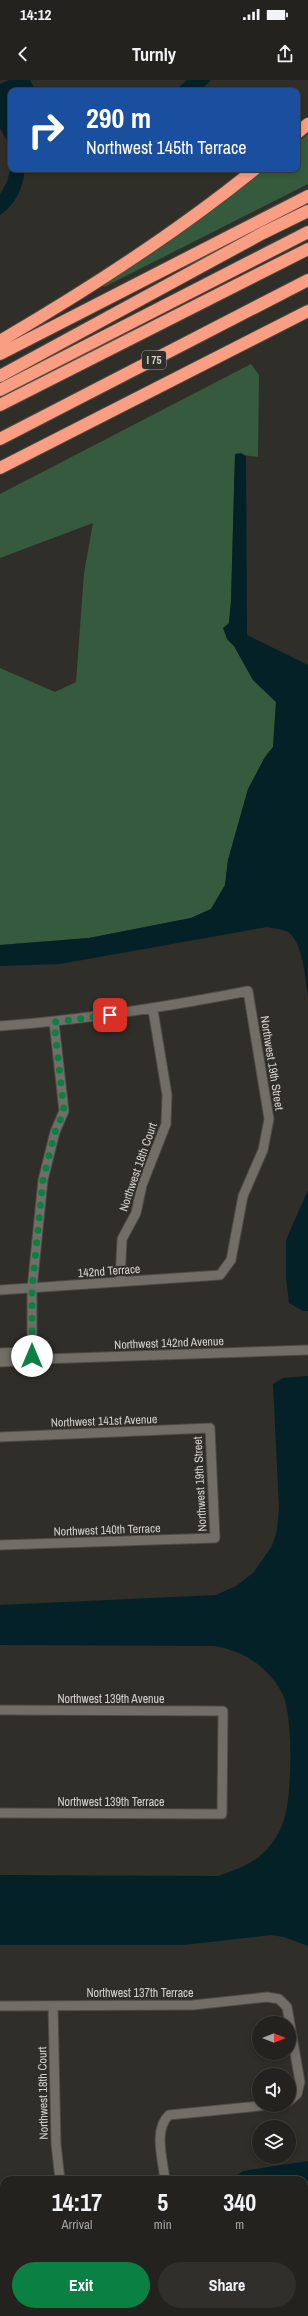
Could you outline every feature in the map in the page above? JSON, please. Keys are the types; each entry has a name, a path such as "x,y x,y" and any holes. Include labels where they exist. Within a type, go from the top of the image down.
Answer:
{"highway":[{"path":"300,131 308,124"},
{"path":"0,341 119,269 186,223 251,172"},
{"path":"0,354 308,196"},
{"path":"0,376 263,233 308,211"},
{"path":"0,390 308,232"},
{"path":"0,405 308,249"},
{"name":"I 75","path":"0,439 308,280"},
{"path":"0,468 308,311"}],"street":[{"name":"Northwest 19th Street","path":"153,1010 248,991 269,1119 263,1150 243,1196 231,1260 220,1275"},
{"path":"0,1026 54,1022 153,1010"},
{"name":"Northwest 18th Court","path":"120,1282 122,1239 136,1213 142,1185 166,1124 167,1095 153,1010"},
{"path":"32,1356 32,1289 43,1180 55,1132 64,1111 54,1022"},
{"name":"142nd Terrace","path":"0,1290 220,1275"},
{"name":"Northwest 142nd Avenue","path":"0,1353 23,1352 43,1359 308,1350"},
{"name":"Northwest 142nd Avenue","path":"0,1362 23,1361 32,1356"},
{"name":"Northwest 19th Street","path":"210,1428 215,1538"},
{"name":"Northwest 141st Avenue","path":"0,1437 210,1428"},
{"name":"Northwest 140th Terrace","path":"0,1545 215,1538"},
{"name":"Northwest 139th Avenue","path":"0,1710 223,1711 222,1814"},
{"name":"Northwest 139th Terrace","path":"0,1813 222,1814"},
{"name":"Northwest 137th Terrace","path":"0,2006 194,2005 267,1997 279,1999 287,2007 300,2082 296,2095"},
{"name":"Northwest 18th Court","path":"53,2006 56,2144 60,2176"},
{"path":"165,2176 160,2130 162,2122 169,2116 178,2113 252,2107"}],"green space":[{"path":"308,134 308,184 104,287 103,286 178,235 261,172 300,172 300,141"},
{"path":"251,364 259,375 258,457 235,454 231,602 227,639 234,646 253,680 276,702 273,747 265,757 248,789 228,860 225,885 211,909 191,918 89,938 0,945 0,668 55,692 76,682 84,573 93,523 0,558 0,494"}],"water":[{"path":"9,80 30,80 34,88 8,88 8,143 0,128 0,84"},
{"path":"187,80 211,80 203,88 178,88"},
{"path":"10,172 25,172 18,195 11,206 0,215 0,194 7,182"},
{"path":"241,453 246,456 247,635 308,665 308,997 300,951 292,935 286,931 267,927 60,964 0,966 0,945 89,938 191,918 211,909 225,885 228,860 248,789 265,757 273,747 276,702 253,680 234,646 227,639 223,628 229,623 231,602 235,454"},
{"path":"308,1190 308,1311 303,1311 289,1303 286,1278 286,1240"},
{"path":"308,1376 308,1946 284,1937 271,1935 184,1945 0,1945 0,1875 218,1876 239,1868 258,1858 271,1845 278,1833 285,1816 289,1790 289,1720 283,1695 271,1677 263,1669 245,1656 225,1648 214,1646 0,1645 0,1605 216,1595 236,1586 253,1573 272,1546 277,1530 279,1508 273,1384 283,1378"},
{"path":"308,2161 308,2176 236,2176 243,2171"}],"route":[{"path":"32,1356 32,1289 34,1252 43,1180 55,1132 64,1111 54,1022 110,1015"}]}
